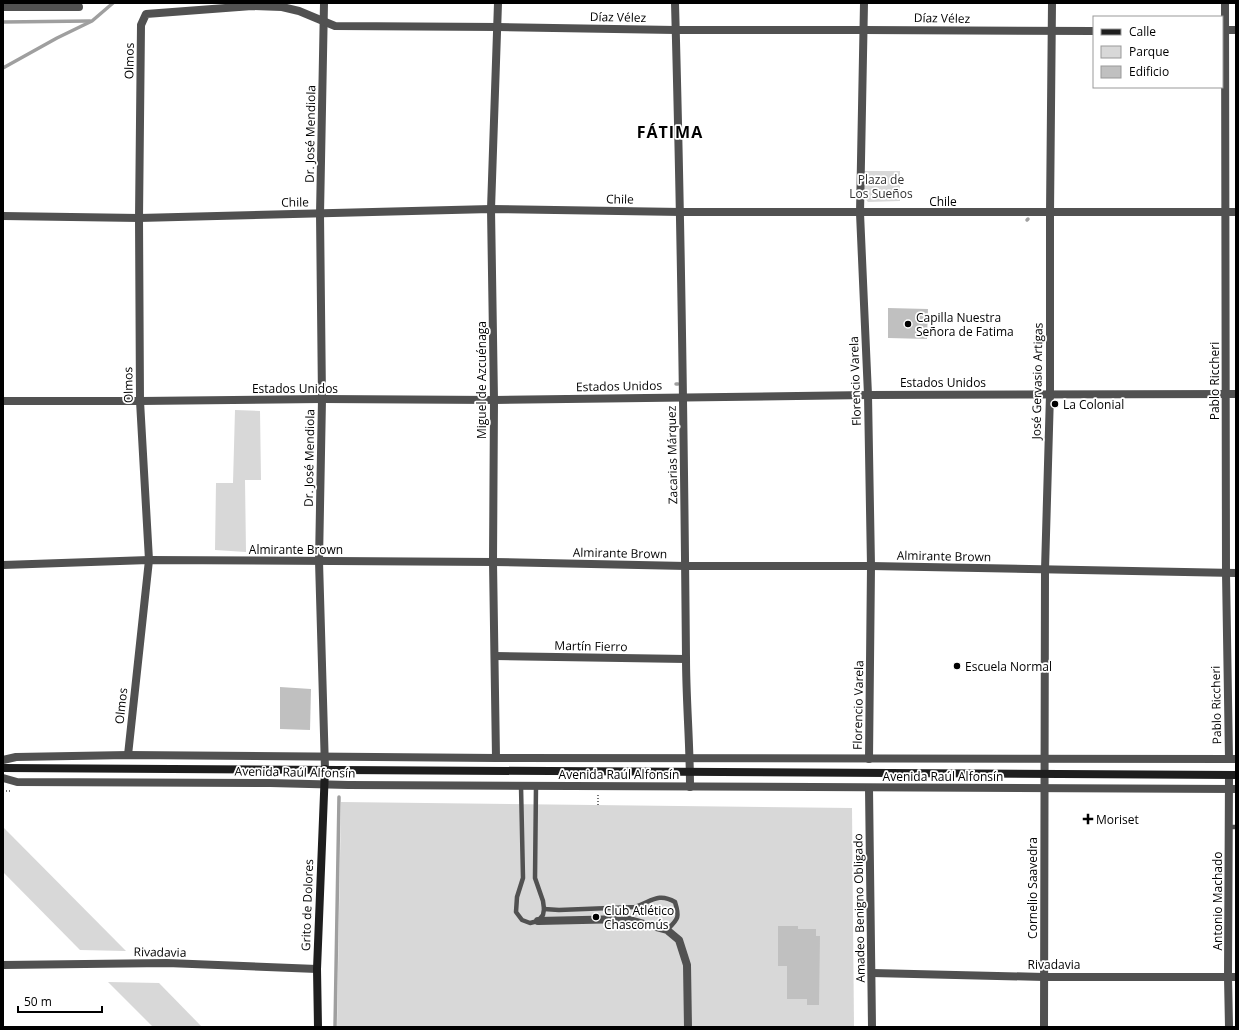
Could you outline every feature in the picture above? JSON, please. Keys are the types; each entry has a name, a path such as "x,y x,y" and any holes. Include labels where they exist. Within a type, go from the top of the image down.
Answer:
{"main road":[{"name":"Avenida Raúl Alfonsín","path":"3,768 1233,775"},
{"name":"Grito de Dolores","path":"318,1027 317,969 324,769"}],"street":[{"name":"Dr. José Mendiola","path":"324,3 320,214 322,399 319,561 325,757 324,769"},
{"name":"Miguel de Azcuénaga","path":"496,758 493,562 494,400 491,209 498,3"},
{"name":"Zacarias Márquez","path":"674,3 680,212 686,566 686,659 690,787"},
{"name":"Florencio Varela","path":"864,3 860,213 868,394 871,566 869,759"},
{"name":"José Gervasio Artigas","path":"1045,774 1045,570 1050,394 1052,3"},
{"name":"Pablo Riccheri","path":"1225,3 1223,30 1226,212 1226,573 1233,759"},
{"name":"Díaz Vélez","path":"146,14 252,6 288,8 335,26 675,30 1093,31"},
{"path":"3,7 79,7"},
{"name":"Olmos","path":"128,755 148,560 140,401 139,218 141,26 146,14"},
{"path":"1223,30 1236,30"},
{"name":"Chile","path":"3,216 139,218 491,209 860,213 1236,212"},
{"name":"Estados Unidos","path":"3,401 322,399 494,400 868,394 1236,394"},
{"name":"Almirante Brown","path":"3,564 148,560 493,562 686,566 871,566 1236,573"},
{"name":"Martín Fierro","path":"495,656 686,659"},
{"name":"Avenida Raúl Alfonsín","path":"3,760 16,757 128,755 1045,760 1233,759"},
{"name":"Cornelio Saavedra","path":"1044,1027 1045,774"},
{"name":"Antonio Machado","path":"1229,1027 1232,977 1233,775"},
{"name":"Avenida Raúl Alfonsín","path":"3,778 17,782 1233,789"},
{"name":"Amadeo Benigno Obligado","path":"869,788 872,1027"},
{"path":"538,921 626,919 667,930 678,940 688,964 688,1027"},
{"name":"Rivadavia","path":"3,965 167,963 317,969"},
{"name":"Rivadavia","path":"872,973 1044,977 1232,977"}],"lane":[{"path":"521,786 523,878 517,897 516,912 522,920 530,923 538,921 543,916 544,909 543,901 535,878 536,786"},
{"path":"544,909 559,910 635,907 656,898 668,898 675,902 678,913 677,921 667,930"}],"green space":[{"name":"Plaza de Los Sueños","path":"862,171 900,171 900,201 868,202 862,195"},
{"path":"235,410 260,411 261,480 245,480 246,552 215,550 216,483 233,483"},
{"name":"Club Atlético Chascomús","path":"341,802 852,808 854,1027 337,1027"},
{"path":"3,827 126,951 80,950 3,872"},
{"path":"108,982 159,983 202,1027 153,1027"}],"building":[{"name":"Capilla Nuestra Señora de Fatima","path":"888,308 928,309 927,339 888,338"},
{"path":"280,687 311,689 310,730 280,729"},
{"path":"778,926 798,926 798,929 816,929 816,936 820,936 819,1005 807,1005 807,999 787,999 787,966 778,966"}],"waterway":[{"path":"3,68 57,38 92,21 113,3"},
{"path":"3,22 90,21"},
{"path":"335,1027 339,797"}],"place":[{"name":"Capilla Nuestra Señora de Fatima","path":"908,324"},
{"name":"La Colonial","path":"1055,404"},
{"name":"Escuela Normal","path":"957,666"},
{"name":"Moriset","path":"1088,819"},
{"name":"Club Atlético Chascomús","path":"596,917"}],"district":[{"name":"FÁTIMA","path":"670,132"}]}
